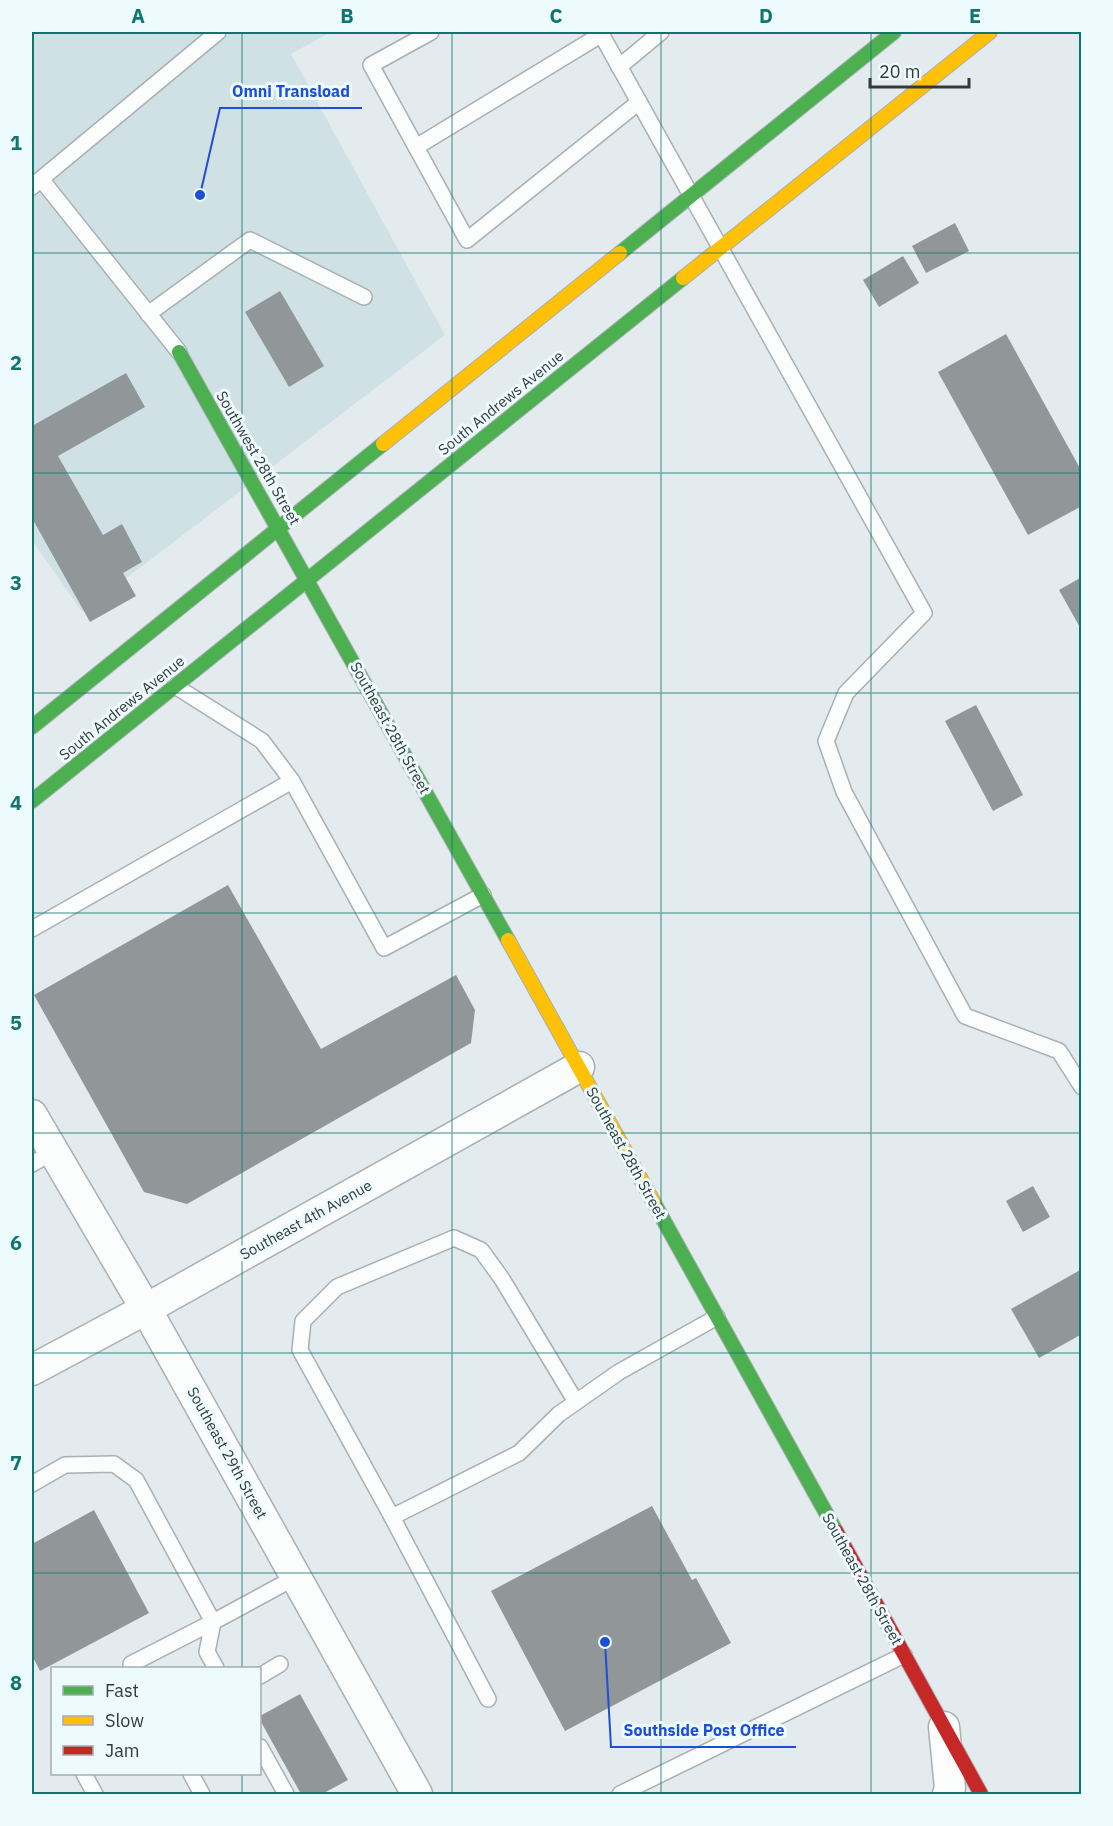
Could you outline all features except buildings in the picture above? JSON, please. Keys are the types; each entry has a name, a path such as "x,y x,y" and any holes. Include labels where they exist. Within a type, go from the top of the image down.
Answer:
{"main road":[{"path":"32,727 894,32"},
{"name":"South Andrews Avenue","path":"32,801 990,32"},
{"name":"Southwest 28th Street","path":"179,352 308,580"},
{"name":"Southeast 28th Street","path":"308,580 981,1794"}],"street":[{"name":"Southeast 4th Avenue","path":"32,1370 146,1309 579,1067"},
{"name":"Southeast 29th Street","path":"32,1115 42,1158 146,1309 417,1794"},
{"name":"Southeast 28th Street","path":"944,1728 950,1788 948,1794"}],"lane":[{"path":"179,352 36,183 218,32"},
{"path":"431,32 371,65 467,240 639,102"},
{"path":"619,67 661,32"},
{"path":"416,147 601,33 924,613 846,693 826,741 844,792 964,1016 1059,1051 1082,1087"},
{"path":"148,314 250,240 364,297"},
{"path":"175,686 262,741 292,781 384,948 483,895"},
{"path":"32,929 292,781"},
{"path":"488,1699 300,1350 303,1321 337,1287 454,1238 481,1250 502,1280 576,1402"},
{"path":"392,1517 519,1453 559,1414 619,1372 717,1317"},
{"path":"32,1484 65,1465 114,1464 136,1480 213,1622 207,1652 215,1667"},
{"path":"129,1667 296,1578"},
{"path":"620,1794 904,1655"},
{"path":"261,1675 280,1664"},
{"path":"261,1749 286,1794"},
{"path":"85,1775 95,1794"},
{"path":"192,1775 202,1794"}],"shaded area":[{"path":"32,32 331,32 291,54 445,335 82,612 32,540"}],"traffic: fast":[{"path":"620,253 894,32"},
{"path":"32,801 683,278"},
{"path":"179,352 508,940"},
{"path":"32,727 383,444"},
{"path":"654,1203 836,1531"}],"traffic: slow":[{"path":"683,278 990,32"},
{"path":"383,444 620,253"},
{"path":"508,940 654,1203"}],"traffic: jam":[{"path":"836,1531 981,1794"}],"place":[{"name":"Omni Transload","path":"200,195"},
{"name":"Southside Post Office","path":"605,1642"}]}
